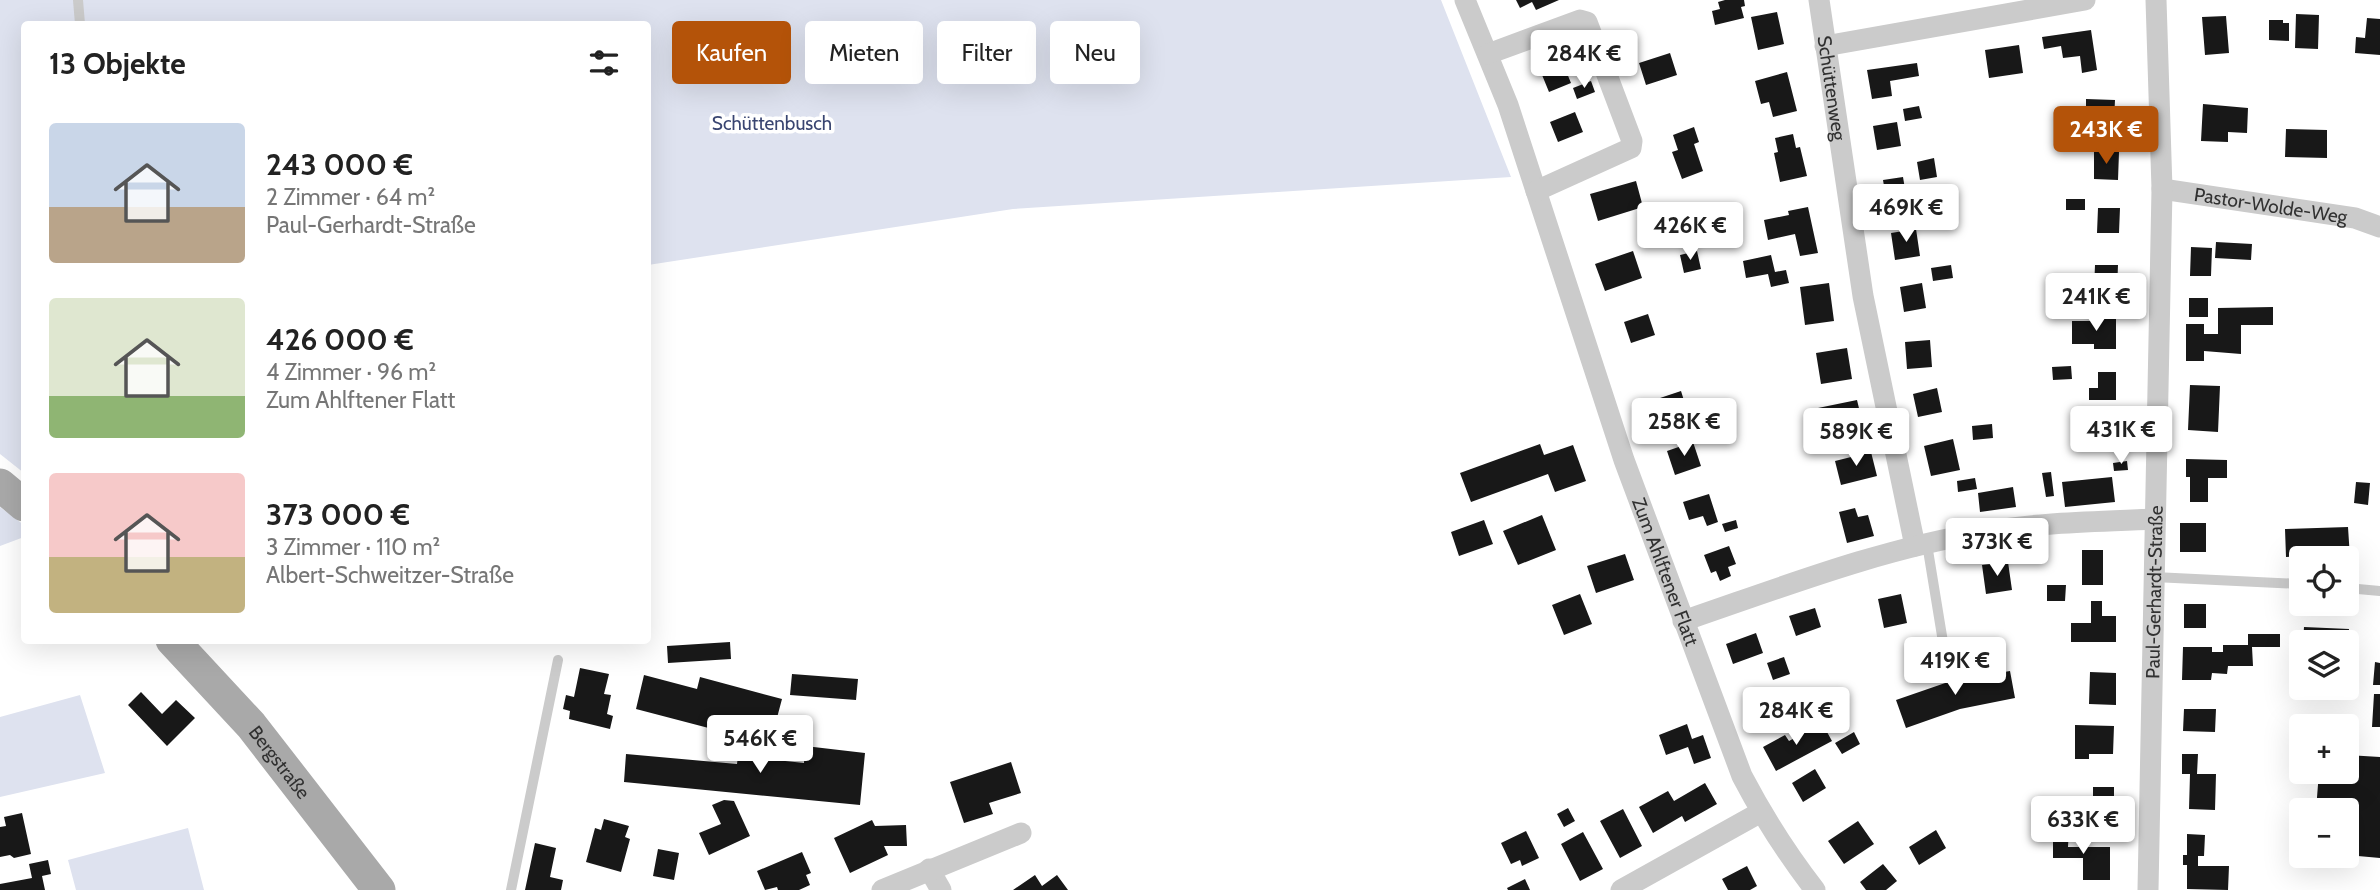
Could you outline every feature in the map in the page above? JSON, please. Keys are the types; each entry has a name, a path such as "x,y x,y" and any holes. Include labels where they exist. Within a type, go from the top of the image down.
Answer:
{"main road":[{"path":"0,485 21,502"},
{"name":"Bergstraße","path":"176,644 251,725 379,890"}],"street":[{"name":"Zum Ahlftener Flatt","path":"1465,0 1508,105 1624,460 1742,776 1760,812 1815,890"},
{"name":"Schüttenweg","path":"1819,0 1863,296 1921,545"},
{"path":"1825,46 2085,0"},
{"name":"Paul-Gerhardt-Straße","path":"2148,890 2162,189 2156,0"},
{"path":"1488,54 1580,20 1587,22 1632,141 1631,148 1536,191"},
{"name":"Pastor-Wolde-Weg","path":"2162,189 2355,218 2380,227"},
{"path":"1683,621 1860,559 1921,545 2033,525 2154,519"},
{"path":"1621,890 1760,812"},
{"path":"882,890 1021,833"},
{"path":"929,869 941,890"}],"lane":[{"path":"78,0 80,21"},
{"path":"1921,545 1943,642"},
{"path":"2154,577 2289,583"},
{"path":"2359,589 2380,591"},
{"path":"511,890 558,660"}],"green space":[{"name":"Schüttenbusch","path":"0,0 1441,0 1511,177 1013,209 651,265 651,21 21,21 21,471 0,454"},
{"path":"0,507 21,523 21,538 0,546"},
{"path":"80,695 105,773 0,797 0,717"},
{"path":"188,828 204,890 76,890 68,860"}],"building":[{"path":"1516,0 1559,0 1536,10 1532,2 1520,8"},
{"path":"1744,0 1745,6 1741,7 1744,18 1715,25 1712,11 1720,9 1718,2"},
{"path":"1777,12 1784,44 1758,50 1751,17"},
{"path":"2296,14 2319,15 2318,49 2295,48"},
{"path":"2226,16 2229,53 2205,55 2202,17"},
{"path":"2367,18 2380,19 2380,55 2355,53 2356,37 2365,38"},
{"path":"2269,20 2289,23 2289,41 2269,40"},
{"path":"2091,30 2097,70 2082,73 2080,56 2063,58 2061,46 2044,49 2042,37"},
{"path":"2019,45 2023,73 1989,78 1985,50"},
{"path":"1670,53 1677,75 1646,85 1639,63"},
{"path":"1562,61 1571,83 1549,92 1540,70"},
{"path":"1917,63 1919,76 1890,81 1892,96 1872,99 1867,70"},
{"path":"1787,72 1797,111 1773,117 1769,102 1761,104 1755,81"},
{"path":"1591,81 1595,92 1577,99 1573,88"},
{"path":"2086,99 2115,100 2114,121 2086,120"},
{"path":"2203,104 2248,108 2247,133 2228,132 2228,142 2201,141"},
{"path":"1919,106 1922,118 1905,121 1903,109"},
{"path":"1575,112 1583,132 1558,142 1550,122"},
{"path":"1897,122 1901,146 1877,150 1873,126"},
{"path":"1694,127 1699,142 1694,144 1703,171 1682,179 1672,152 1678,150 1673,135"},
{"path":"2286,129 2327,130 2327,158 2285,157"},
{"path":"1793,134 1796,148 1800,147 1807,176 1780,182 1774,153 1778,152 1775,138"},
{"path":"2094,152 2119,152 2118,180 2094,179"},
{"path":"1934,158 1937,177 1920,180 1917,162"},
{"path":"1903,177 1907,201 1887,204 1883,180"},
{"path":"1636,181 1643,207 1598,221 1590,194"},
{"path":"2066,199 2085,199 2085,210 2066,210"},
{"path":"1808,207 1818,253 1800,256 1795,234 1768,240 1764,220 1789,215 1788,211"},
{"path":"2098,208 2120,208 2119,233 2097,233"},
{"path":"1916,229 1920,256 1895,260 1891,233"},
{"path":"2216,242 2252,244 2251,260 2215,258"},
{"path":"2191,247 2212,248 2211,276 2190,276"},
{"path":"1633,251 1642,278 1605,291 1595,264"},
{"path":"1697,251 1701,269 1684,273 1680,255"},
{"path":"1771,255 1775,272 1786,270 1789,283 1771,287 1768,274 1746,278 1743,261"},
{"path":"1951,265 1953,278 1933,281 1931,268"},
{"path":"2095,265 2118,265 2117,290 2094,290"},
{"path":"1829,283 1834,321 1805,325 1800,287"},
{"path":"1922,283 1926,308 1904,312 1900,287"},
{"path":"2189,298 2208,298 2208,317 2189,317"},
{"path":"2273,307 2273,325 2241,325 2241,354 2204,351 2204,361 2186,361 2186,324 2204,324 2204,334 2218,334 2218,308"},
{"path":"1648,314 1655,335 1631,343 1624,322"},
{"path":"2094,318 2116,318 2116,349 2094,349 2094,344 2072,344 2072,321 2094,321"},
{"path":"1930,340 1932,367 1907,369 1905,342"},
{"path":"1847,348 1852,379 1821,384 1816,353"},
{"path":"2071,366 2072,379 2053,380 2052,367"},
{"path":"2098,372 2116,372 2116,400 2089,400 2089,388 2098,388"},
{"path":"2190,385 2220,386 2218,432 2188,430"},
{"path":"1937,388 1942,412 1918,417 1913,394"},
{"path":"1681,391 1687,410 1654,421 1648,402"},
{"path":"1857,400 1864,429 1850,432 1849,427 1823,432 1818,408"},
{"path":"2117,421 2119,450 2094,452 2092,423"},
{"path":"1716,422 1719,432 1700,437 1697,427"},
{"path":"1992,424 1993,438 1973,440 1972,426"},
{"path":"1953,439 1960,470 1931,476 1924,446"},
{"path":"1693,442 1701,466 1675,475 1667,451"},
{"path":"1540,444 1544,455 1573,445 1586,481 1555,492 1548,474 1471,502 1460,473"},
{"path":"1871,452 1877,476 1841,485 1835,461"},
{"path":"2186,459 2227,460 2227,478 2208,478 2208,502 2190,502 2190,477 2186,477"},
{"path":"2127,461 2128,470 2114,471 2113,463"},
{"path":"2051,472 2054,496 2046,497 2042,473"},
{"path":"2112,477 2115,502 2065,507 2062,482"},
{"path":"1975,478 1977,489 1958,492 1957,481"},
{"path":"2356,482 2370,483 2368,505 2354,503"},
{"path":"2013,487 2016,507 1980,512 1978,493"},
{"path":"1709,494 1718,522 1707,526 1703,516 1689,520 1683,502"},
{"path":"1855,508 1858,517 1868,515 1874,536 1847,543 1839,512"},
{"path":"1542,515 1556,550 1518,565 1503,531"},
{"path":"1484,520 1493,544 1459,556 1451,532"},
{"path":"1736,520 1738,528 1725,532 1722,524"},
{"path":"2180,523 2206,523 2206,552 2180,552"},
{"path":"2348,527 2349,546 2289,546 2289,557 2286,557 2285,529"},
{"path":"1729,546 1736,564 1728,567 1731,576 1720,581 1716,571 1711,573 1704,555"},
{"path":"2082,550 2103,550 2103,585 2082,585"},
{"path":"1625,554 1634,580 1596,593 1587,566"},
{"path":"2008,562 2012,590 1986,594 1982,565"},
{"path":"2047,585 2066,585 2065,601 2047,601"},
{"path":"1580,594 1592,624 1564,635 1552,605"},
{"path":"1901,594 1907,623 1884,628 1878,599"},
{"path":"2091,601 2102,601 2102,616 2116,616 2116,642 2071,642 2071,623 2091,623"},
{"path":"2184,604 2206,604 2206,628 2184,628"},
{"path":"1815,608 1821,627 1796,636 1789,616"},
{"path":"2304,627 2349,629 2349,630 2304,630"},
{"path":"1756,633 1763,653 1733,664 1726,644"},
{"path":"2248,634 2280,634 2280,647 2252,647 2253,666 2228,666 2227,674 2212,673 2211,680 2182,680 2183,647 2212,647 2212,652 2223,652 2223,645 2248,645"},
{"path":"730,642 731,659 668,663 667,646"},
{"path":"1784,657 1790,674 1773,680 1767,663"},
{"path":"2375,662 2380,663 2380,685 2373,685"},
{"path":"580,668 609,674 604,694 611,695 607,714 613,716 610,729 569,719 570,711 563,709 566,695 574,697"},
{"path":"2010,671 2015,698 1960,709 1906,728 1896,700 1951,681"},
{"path":"2090,672 2116,673 2116,705 2089,704"},
{"path":"792,674 858,679 856,700 790,695"},
{"path":"644,675 697,689 700,677 782,699 770,744 636,709"},
{"path":"141,692 162,714 176,700 195,718 167,746 128,705"},
{"path":"2374,694 2380,694 2380,727 2372,727"},
{"path":"2184,709 2216,709 2215,732 2183,731"},
{"path":"1822,723 1832,741 1776,771 1763,747 1785,735 1789,741"},
{"path":"1687,724 1692,739 1703,735 1711,758 1694,764 1688,747 1666,755 1659,735"},
{"path":"2075,725 2114,726 2113,754 2089,754 2089,759 2075,759"},
{"path":"1854,732 1860,744 1842,754 1835,743"},
{"path":"805,746 865,753 860,805 624,782 626,754 737,764 738,756 804,763"},
{"path":"2182,754 2198,754 2197,774 2216,774 2215,810 2189,809 2190,774 2182,774"},
{"path":"2359,756 2380,757 2380,858 2359,856 2359,798 2317,798 2318,784 2359,784"},
{"path":"1011,762 1021,793 989,803 993,814 964,823 950,782"},
{"path":"1815,769 1826,788 1803,802 1792,783"},
{"path":"1705,783 1717,804 1685,822 1682,816 1653,833 1639,807 1668,791 1674,801"},
{"path":"2093,787 2114,787 2114,809 2093,809"},
{"path":"724,800 734,801 750,836 709,855 699,833 721,824 712,805"},
{"path":"1568,808 1575,821 1564,827 1557,814"},
{"path":"1623,809 1642,846 1620,858 1600,821"},
{"path":"22,813 31,854 14,858 10,855 0,857 0,827 6,826 4,817"},
{"path":"604,819 629,826 625,837 630,839 621,872 586,862 595,828 601,830"},
{"path":"872,820 875,826 906,825 907,846 884,846 888,855 850,873 834,838"},
{"path":"1858,821 1874,844 1844,864 1828,841"},
{"path":"2053,827 2069,827 2068,847 2110,847 2110,880 2083,880 2083,858 2053,858"},
{"path":"1936,830 1946,848 1919,865 1909,847"},
{"path":"1526,831 1539,858 1522,866 1520,860 1511,864 1501,843"},
{"path":"1583,832 1603,869 1580,881 1561,844"},
{"path":"2187,834 2205,835 2204,856 2198,856 2198,866 2229,866 2228,890 2187,889 2187,865 2183,865 2183,855 2187,855"},
{"path":"535,843 556,848 550,877 563,880 561,890 525,890"},
{"path":"658,849 679,853 674,880 653,876"},
{"path":"802,852 811,873 806,875 810,885 799,890 778,890 777,887 765,890 757,871"},
{"path":"48,860 51,874 42,876 45,890 0,890 0,884 32,878 29,864"},
{"path":"1883,864 1897,881 1886,890 1866,890 1860,882"},
{"path":"1747,866 1757,886 1750,890 1728,890 1722,879"},
{"path":"1035,875 1042,886 1057,875 1068,890 1013,890"},
{"path":"1525,879 1530,890 1508,890 1507,888"}]}
